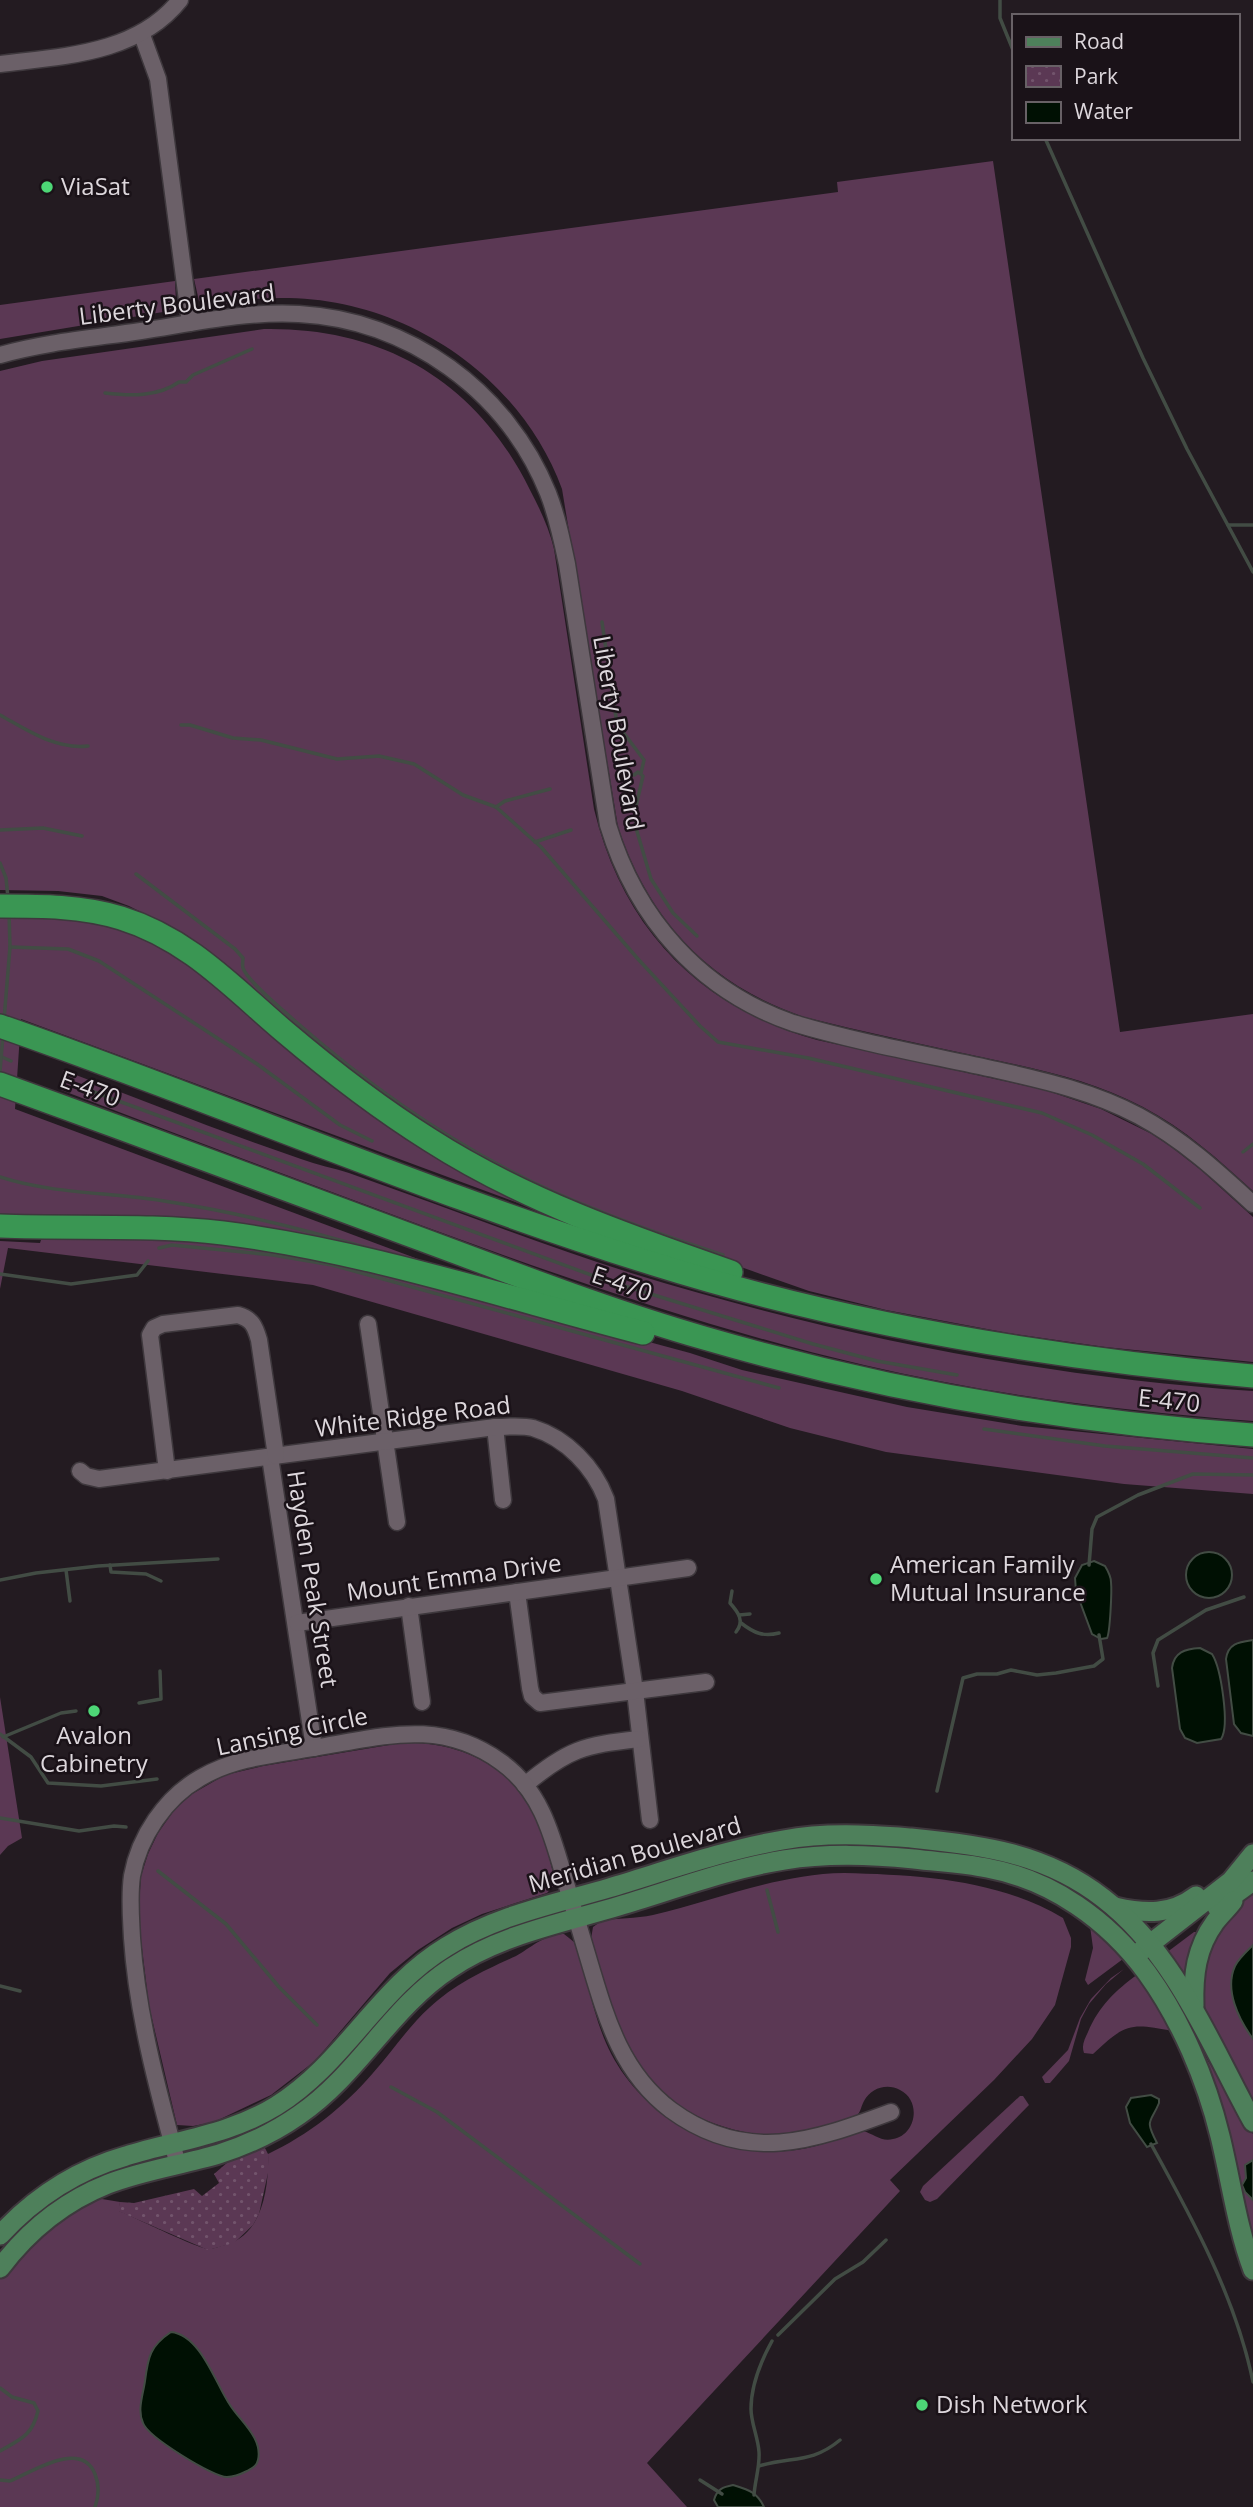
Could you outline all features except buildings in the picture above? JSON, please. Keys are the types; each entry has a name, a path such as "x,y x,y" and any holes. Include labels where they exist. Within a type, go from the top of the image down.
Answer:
{"highway":[{"path":"0,897 120,917 164,935 201,958 287,1034 355,1089 458,1157 555,1206 782,1289 817,1308"},
{"path":"0,906 42,902"},
{"name":"E-470","path":"0,1026 420,1183 581,1240 717,1283 906,1328 1044,1352 1145,1366 1253,1376"},
{"name":"E-470","path":"0,1084 594,1303 705,1338 846,1375 936,1394 1056,1414 1253,1435"},
{"path":"0,1226 177,1229 306,1246 367,1259 804,1377 817,1380 846,1375"}],"main road":[{"name":"Meridian Boulevard","path":"0,2235 36,2202 79,2174 122,2157 236,2126 272,2108 296,2092 333,2060 398,1984 444,1947 488,1925 748,1847 795,1838 846,1834 945,1842 1000,1850 1059,1871 1086,1886 1115,1907 1154,1949 1176,1979 1253,2122"},
{"name":"Meridian Boulevard","path":"178,2165 248,2143 279,2128 309,2108 348,2073 412,1999 456,1964 504,1941 769,1863 814,1856 867,1855 979,1866 1030,1880 1054,1891 1108,1928 1137,1960 1169,2008 1205,2087 1222,2141 1240,2229 1253,2270"},
{"path":"1115,1907 1148,1912 1176,1908 1187,1903 1250,1856"},
{"path":"1154,1949 1231,1881 1250,1856"},
{"path":"1137,1960 1246,1886"},
{"path":"1194,2011 1193,1980 1200,1950 1214,1923 1246,1886"},
{"path":"0,2268 29,2235 72,2202 110,2183 178,2165"}],"street":[{"path":"0,64 97,51 142,34 180,0"},
{"path":"142,34 158,79 190,323"},
{"name":"Liberty Boulevard","path":"0,355 190,323 283,313 318,315 369,327 410,343 445,364 486,398 508,423 541,476 559,528 603,804 613,842 644,907 672,944 701,971 751,1005 793,1023 1055,1083 1112,1103 1174,1137 1206,1161 1253,1204"},
{"name":"Hayden Peak Street","path":"167,1471 150,1335 154,1328 163,1324 238,1315 247,1318 253,1323 259,1340 314,1748"},
{"path":"368,1324 397,1522"},
{"path":"495,1427 503,1500"},
{"name":"White Ridge Road","path":"80,1471 86,1476 99,1479 495,1427 523,1427 541,1431 565,1444 600,1484 606,1499 635,1691 650,1821"},
{"name":"Mount Emma Drive","path":"297,1623 688,1569"},
{"path":"517,1592 530,1688 540,1703 706,1682"},
{"path":"409,1606 422,1702"},
{"name":"Lansing Circle","path":"178,2165 142,2013 135,1963 132,1875 149,1831 161,1812 192,1783 214,1770 235,1763 397,1734 436,1734 463,1742 503,1764 525,1785 545,1818 607,2023 621,2053 649,2091 685,2119 706,2130 731,2138 759,2143 783,2143 832,2134 891,2112"},
{"path":"525,1785 551,1763 576,1750 602,1743 639,1739"}],"green space":[{"path":"993,161 1120,1032 1253,1014 1253,1191 1187,1135 1143,1107 1104,1089 1043,1071 804,1017 770,1004 712,968 687,945 647,892 618,827 562,489 543,449 519,412 489,380 454,352 416,330 376,313 333,302 289,298 206,305 199,301 194,279 838,192 837,182"},
{"path":"175,281 176,303 169,311 0,339 0,305"},
{"path":"264,329 308,331 349,338 387,351 422,368 454,391 483,419 508,452 541,511 554,549 594,809 607,852 624,891 646,926 672,957 702,984 736,1007 775,1026 817,1040 1045,1090 1101,1109 1170,1146 1253,1217 1253,1362 1105,1347 1008,1333 886,1310 809,1291 585,1212 435,1136 323,1054 226,964 185,934 129,906 102,896 58,891 0,890 0,371 42,361"},
{"path":"0,915 58,915 123,926 202,968 559,1218 21,1019 15,1109 426,1262 425,1269 345,1248 0,1219"},
{"path":"63,1070 271,1149 349,1173 631,1273 783,1316 939,1350 1095,1375 1253,1391 1253,1421 1106,1407 960,1385 864,1365 696,1320 532,1265 61,1090"},
{"path":"42,1237 196,1239 382,1270 690,1353 742,1370 907,1407 1022,1426 1253,1449 1253,1494 1124,1484 886,1452 790,1428 682,1391 313,1285 8,1248 0,1289 0,1241 40,1243"},
{"path":"0,1697 22,1838 8,1846 0,1855"},
{"path":"401,1743 421,1743 459,1751 493,1767 508,1779 533,1811 556,1883 547,1893 482,1914 452,1928 418,1950 390,1973 315,2061 271,2095 214,2122 193,2126 177,2125 149,2006 140,1932 141,1876 158,1833 175,1809 192,1794 225,1775"},
{"path":"844,1873 929,1878 984,1887 1011,1895 1063,1918 1071,1938 1071,1947 1055,2005 1032,2039 994,2080 890,2180 900,2191 647,2463 687,2507 0,2507 0,2279 16,2257 40,2233 96,2198 120,2202 119,2211 203,2248 213,2249 238,2240 256,2221 261,2208 267,2181 268,2154 311,2129 338,2109 380,2065 414,2023 449,1991 545,1938 564,1934 574,1942 601,2031 619,2068 636,2090 680,2125 704,2138 758,2151 806,2148 863,2131 885,2139 901,2136 911,2125 914,2109 907,2095 890,2087 871,2093 858,2114 850,2119 829,2126 774,2135 731,2129 710,2122 671,2100 654,2086 628,2050 611,2009 591,1939 593,1927 600,1922 653,1915 795,1878"},
{"path":"1253,1891 1253,2110 1204,2019 1199,1975 1222,1920"},
{"path":"1092,1924 1123,1959 1088,1985 1085,1980 1093,1948"},
{"path":"1194,1932 1198,1932 1187,1977 1184,1977 1166,1953"},
{"path":"1124,1969 1106,1984 1089,2004 1081,2019 1069,2061 1050,2083 1045,2083 1042,2077 1068,2050 1080,2018 1091,1999 1111,1978"},
{"path":"1138,1974 1173,2031 1147,2027 1129,2028 1113,2036 1093,2054 1084,2053 1084,2042 1097,2014 1115,1993"},
{"path":"1202,2051 1253,2134 1253,2252 1197,2053"},
{"path":"1023,2096 1029,2105 937,2199 930,2202 925,2200 920,2192 923,2186"},
{"path":"263,2144 268,2154 268,2173 259,2214 253,2225 234,2243 208,2250 118,2211 120,2202 134,2203 194,2189 202,2196 219,2183 214,2174 235,2156"}],"water":[{"path":"1209,1552 1225,1559 1232,1575 1225,1591 1209,1598 1193,1591 1186,1575 1193,1559"},
{"path":"1094,1561 1105,1566 1111,1580 1108,1635 1107,1638 1101,1639 1092,1634 1076,1591 1075,1578 1082,1565"},
{"path":"1253,1640 1253,1736 1241,1733 1234,1724 1226,1659 1232,1646"},
{"path":"1200,1648 1212,1654 1215,1661 1225,1722 1221,1739 1197,1743 1185,1738 1180,1729 1172,1668 1175,1658 1181,1652"},
{"path":"1253,1945 1253,2039 1238,2014 1231,1985 1235,1966"},
{"path":"1151,2095 1159,2099 1150,2125 1157,2143 1147,2147 1130,2123 1126,2107 1131,2098"},
{"path":"1253,2160 1253,2200 1242,2185 1246,2178 1245,2165"},
{"path":"171,2332 182,2335 199,2351 230,2405 254,2437 259,2452 258,2460 247,2471 227,2477 209,2471 168,2446 143,2423 140,2408 149,2359 158,2342"},
{"path":"733,2485 752,2492 764,2507 718,2507 714,2500 717,2493"}],"waterway":[{"path":"1000,0 1000,18 1012,48"},
{"path":"1046,140 1143,358 1187,449 1253,572"},
{"path":"105,393 153,393 179,382 186,382 193,375 252,349"},
{"path":"1228,525 1253,525"},
{"path":"602,622 617,724 644,760 641,773"},
{"path":"0,715 53,742 88,746"},
{"path":"181,725 190,725 233,738 261,740 337,759 379,756 414,764 463,795 496,807 541,847 638,959 718,1042 808,1058 1042,1113 1092,1135 1143,1164 1200,1208"},
{"path":"634,775 638,772 643,776 636,806 636,828 651,879 673,913 697,936"},
{"path":"496,807 505,801 550,789"},
{"path":"0,830 43,828 82,836"},
{"path":"535,842 571,830"},
{"path":"0,863 6,878 8,898"},
{"path":"136,874 235,949 243,958 243,968 251,980 330,1050 365,1079 440,1130 479,1154 560,1195 632,1224 723,1255"},
{"path":"4,1020 10,947 9,913"},
{"path":"10,947 68,949 99,961 257,1064 340,1125 372,1141"},
{"path":"0,1071 3,1035"},
{"path":"2,1057 11,1061"},
{"path":"75,1085 602,1279 813,1344 877,1361 957,1375"},
{"path":"1243,1152 1253,1144"},
{"path":"0,1177 40,1187 144,1198 218,1210 378,1251"},
{"path":"159,1248 172,1245 273,1255 332,1265 779,1388"},
{"path":"0,1274 71,1284 137,1275 148,1261"},
{"path":"984,1429 1105,1446 1253,1458"},
{"path":"1089,1565 1092,1529 1097,1517 1138,1495 1193,1474 1253,1475"},
{"path":"0,1580 98,1566 218,1559"},
{"path":"110,1565 111,1572 146,1574 161,1581"},
{"path":"66,1570 70,1601"},
{"path":"732,1591 730,1603 740,1620 736,1632"},
{"path":"1158,1686 1153,1653 1158,1640 1206,1610 1244,1597"},
{"path":"739,1615 750,1614"},
{"path":"741,1623 759,1633 779,1633"},
{"path":"937,1791 963,1678 1011,1670 1037,1675 1094,1666 1103,1659 1099,1635"},
{"path":"139,1703 161,1699 160,1671"},
{"path":"3,1737 61,1713 76,1711"},
{"path":"0,1734 31,1757 48,1783 101,1786 157,1779"},
{"path":"0,1818 79,1831 126,1827"},
{"path":"158,1871 226,1924 279,1987 317,2025"},
{"path":"767,1890 778,1932"},
{"path":"0,1986 20,1991"},
{"path":"391,2087 437,2112 640,2264"},
{"path":"1151,2144 1197,2230 1224,2289 1236,2320 1253,2382"},
{"path":"778,2335 835,2279 863,2262 886,2240"},
{"path":"754,2495 759,2452 751,2414 751,2400 757,2374 772,2341"},
{"path":"0,2388 12,2397 34,2403 38,2411 29,2431 20,2440 0,2451"},
{"path":"759,2466 820,2453 840,2440"},
{"path":"0,2480 10,2481 56,2461 79,2459 88,2464 95,2474 98,2486 95,2507"},
{"path":"700,2480 722,2494"}],"place":[{"name":"ViaSat","path":"47,187"},
{"name":"American Family Mutual Insurance","path":"876,1579"},
{"name":"Avalon Cabinetry","path":"94,1711"},
{"name":"Dish Network","path":"922,2405"}]}
